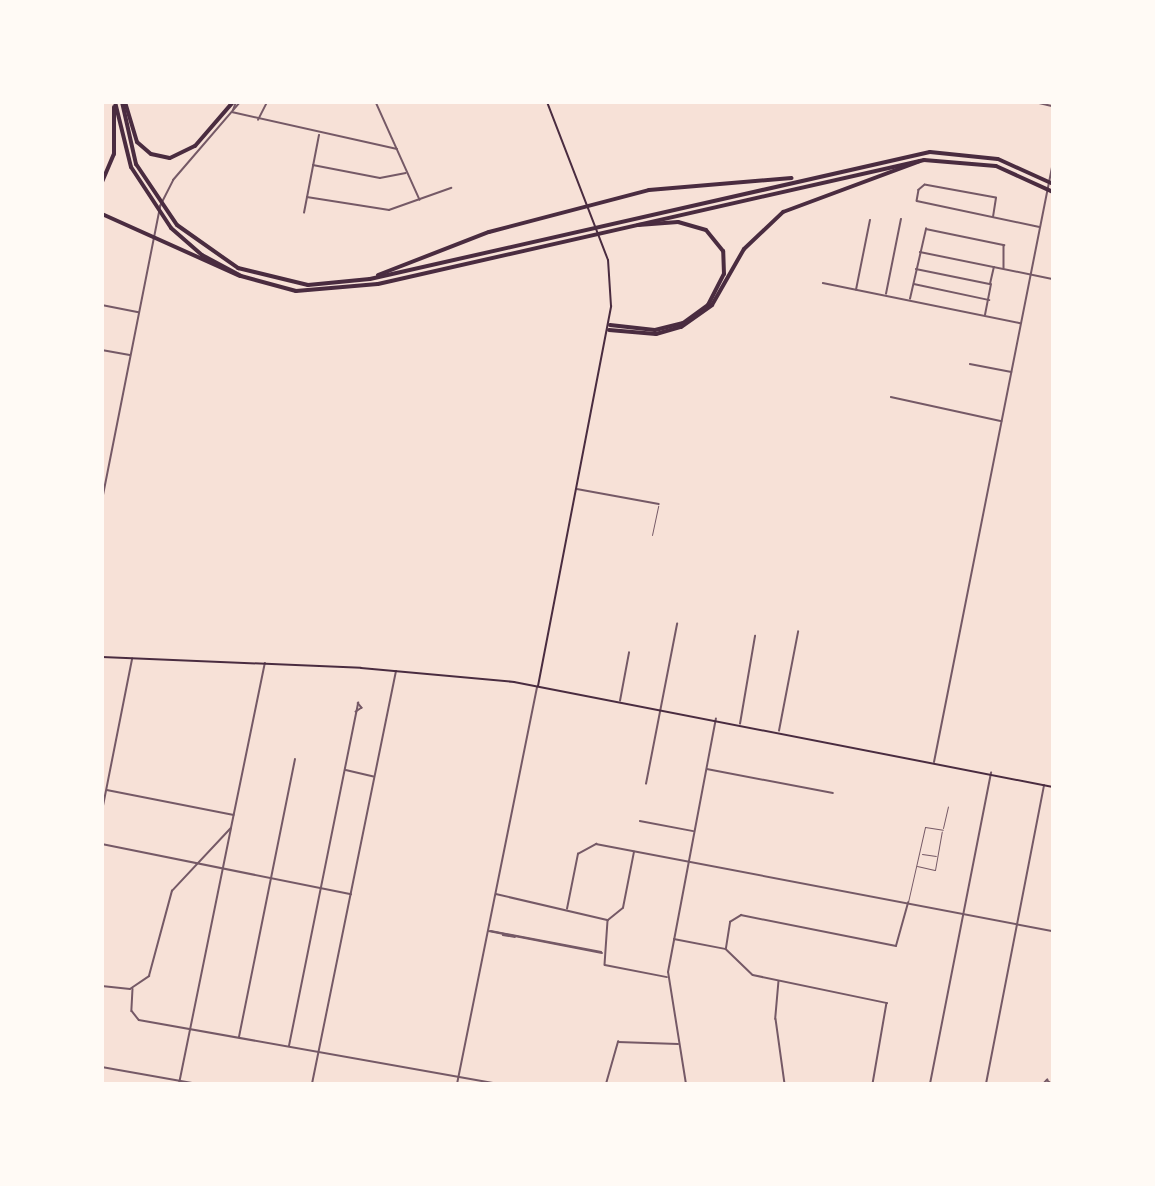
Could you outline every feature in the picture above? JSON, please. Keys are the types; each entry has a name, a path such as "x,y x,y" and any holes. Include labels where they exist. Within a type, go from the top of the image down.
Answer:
{"highway":[{"path":"123,102 137,142 151,154 170,158 195,146 237,102"},
{"path":"123,102 129,142 149,189 204,248 238,268 285,282 333,285 370,279 854,166"},
{"path":"102,182 113,159 115,103"},
{"path":"115,103 131,167 155,209 194,248 241,276"},
{"path":"370,279 489,232 665,187 760,184 930,152 959,152 1010,163 1053,184"},
{"path":"102,214 241,276 296,291 348,290 924,160 987,164 1053,192"},
{"path":"609,328 656,334 681,327 712,305 744,249 777,216 924,160"},
{"path":"609,328 655,330 683,323 708,305 724,274 723,251 706,230 678,222 631,225"}],"main road":[{"path":"538,686 609,328 608,260 590,207 547,102"},
{"path":"102,657 396,671 538,686 620,700 1053,787"}],"street":[{"path":"102,500 150,251 165,193 232,112 237,102"},
{"path":"258,121 267,102"},
{"path":"376,102 420,202"},
{"path":"1035,102 1053,106"},
{"path":"232,112 258,121 397,149"},
{"path":"304,213 319,134"},
{"path":"387,147 393,140"},
{"path":"934,762 1053,162"},
{"path":"313,165 380,178 407,172"},
{"path":"993,217 996,198 925,185 917,201 1040,227"},
{"path":"307,197 380,210 420,202 451,188"},
{"path":"885,295 901,219"},
{"path":"856,290 870,220"},
{"path":"909,300 924,231 1004,245 1004,268"},
{"path":"920,252 1053,279"},
{"path":"985,315 994,266"},
{"path":"916,269 990,284"},
{"path":"823,283 1021,323"},
{"path":"913,284 989,300"},
{"path":"102,305 138,312"},
{"path":"102,350 130,355"},
{"path":"970,364 1011,372"},
{"path":"891,397 1002,422"},
{"path":"102,475 106,476"},
{"path":"577,489 658,504"},
{"path":"646,784 677,624"},
{"path":"778,732 798,632"},
{"path":"740,724 755,636"},
{"path":"620,700 629,653"},
{"path":"102,811 132,657"},
{"path":"180,1082 265,663"},
{"path":"312,1084 396,671"},
{"path":"457,1084 538,686"},
{"path":"289,1047 356,712"},
{"path":"686,1084 667,977 716,719"},
{"path":"239,1038 295,760"},
{"path":"706,769 832,793"},
{"path":"345,770 375,776"},
{"path":"930,1084 991,773"},
{"path":"986,1084 1044,785"},
{"path":"106,790 234,815"},
{"path":"640,821 694,832"},
{"path":"102,986 133,988 151,972 169,898 195,863 231,828"},
{"path":"102,844 351,894"},
{"path":"567,909 582,849 596,844 1053,931"},
{"path":"634,851 623,908 608,920 602,953 605,965 667,977"},
{"path":"495,894 608,920"},
{"path":"726,949 730,922 741,915 896,946 901,941 908,902"},
{"path":"489,931 602,953"},
{"path":"489,931 602,953"},
{"path":"673,939 726,949 746,972 888,1004 873,1084"},
{"path":"779,980 776,1019 785,1084"},
{"path":"133,988 136,1018 498,1084"},
{"path":"606,1084 618,1042 678,1044"},
{"path":"102,1067 198,1084"},
{"path":"1043,1084 1047,1080 1052,1084"}],"lane":[{"path":"652,535 658,504"},
{"path":"915,866 935,870 948,807"},
{"path":"908,902 926,827 943,830"},
{"path":"921,854 938,857"}]}
